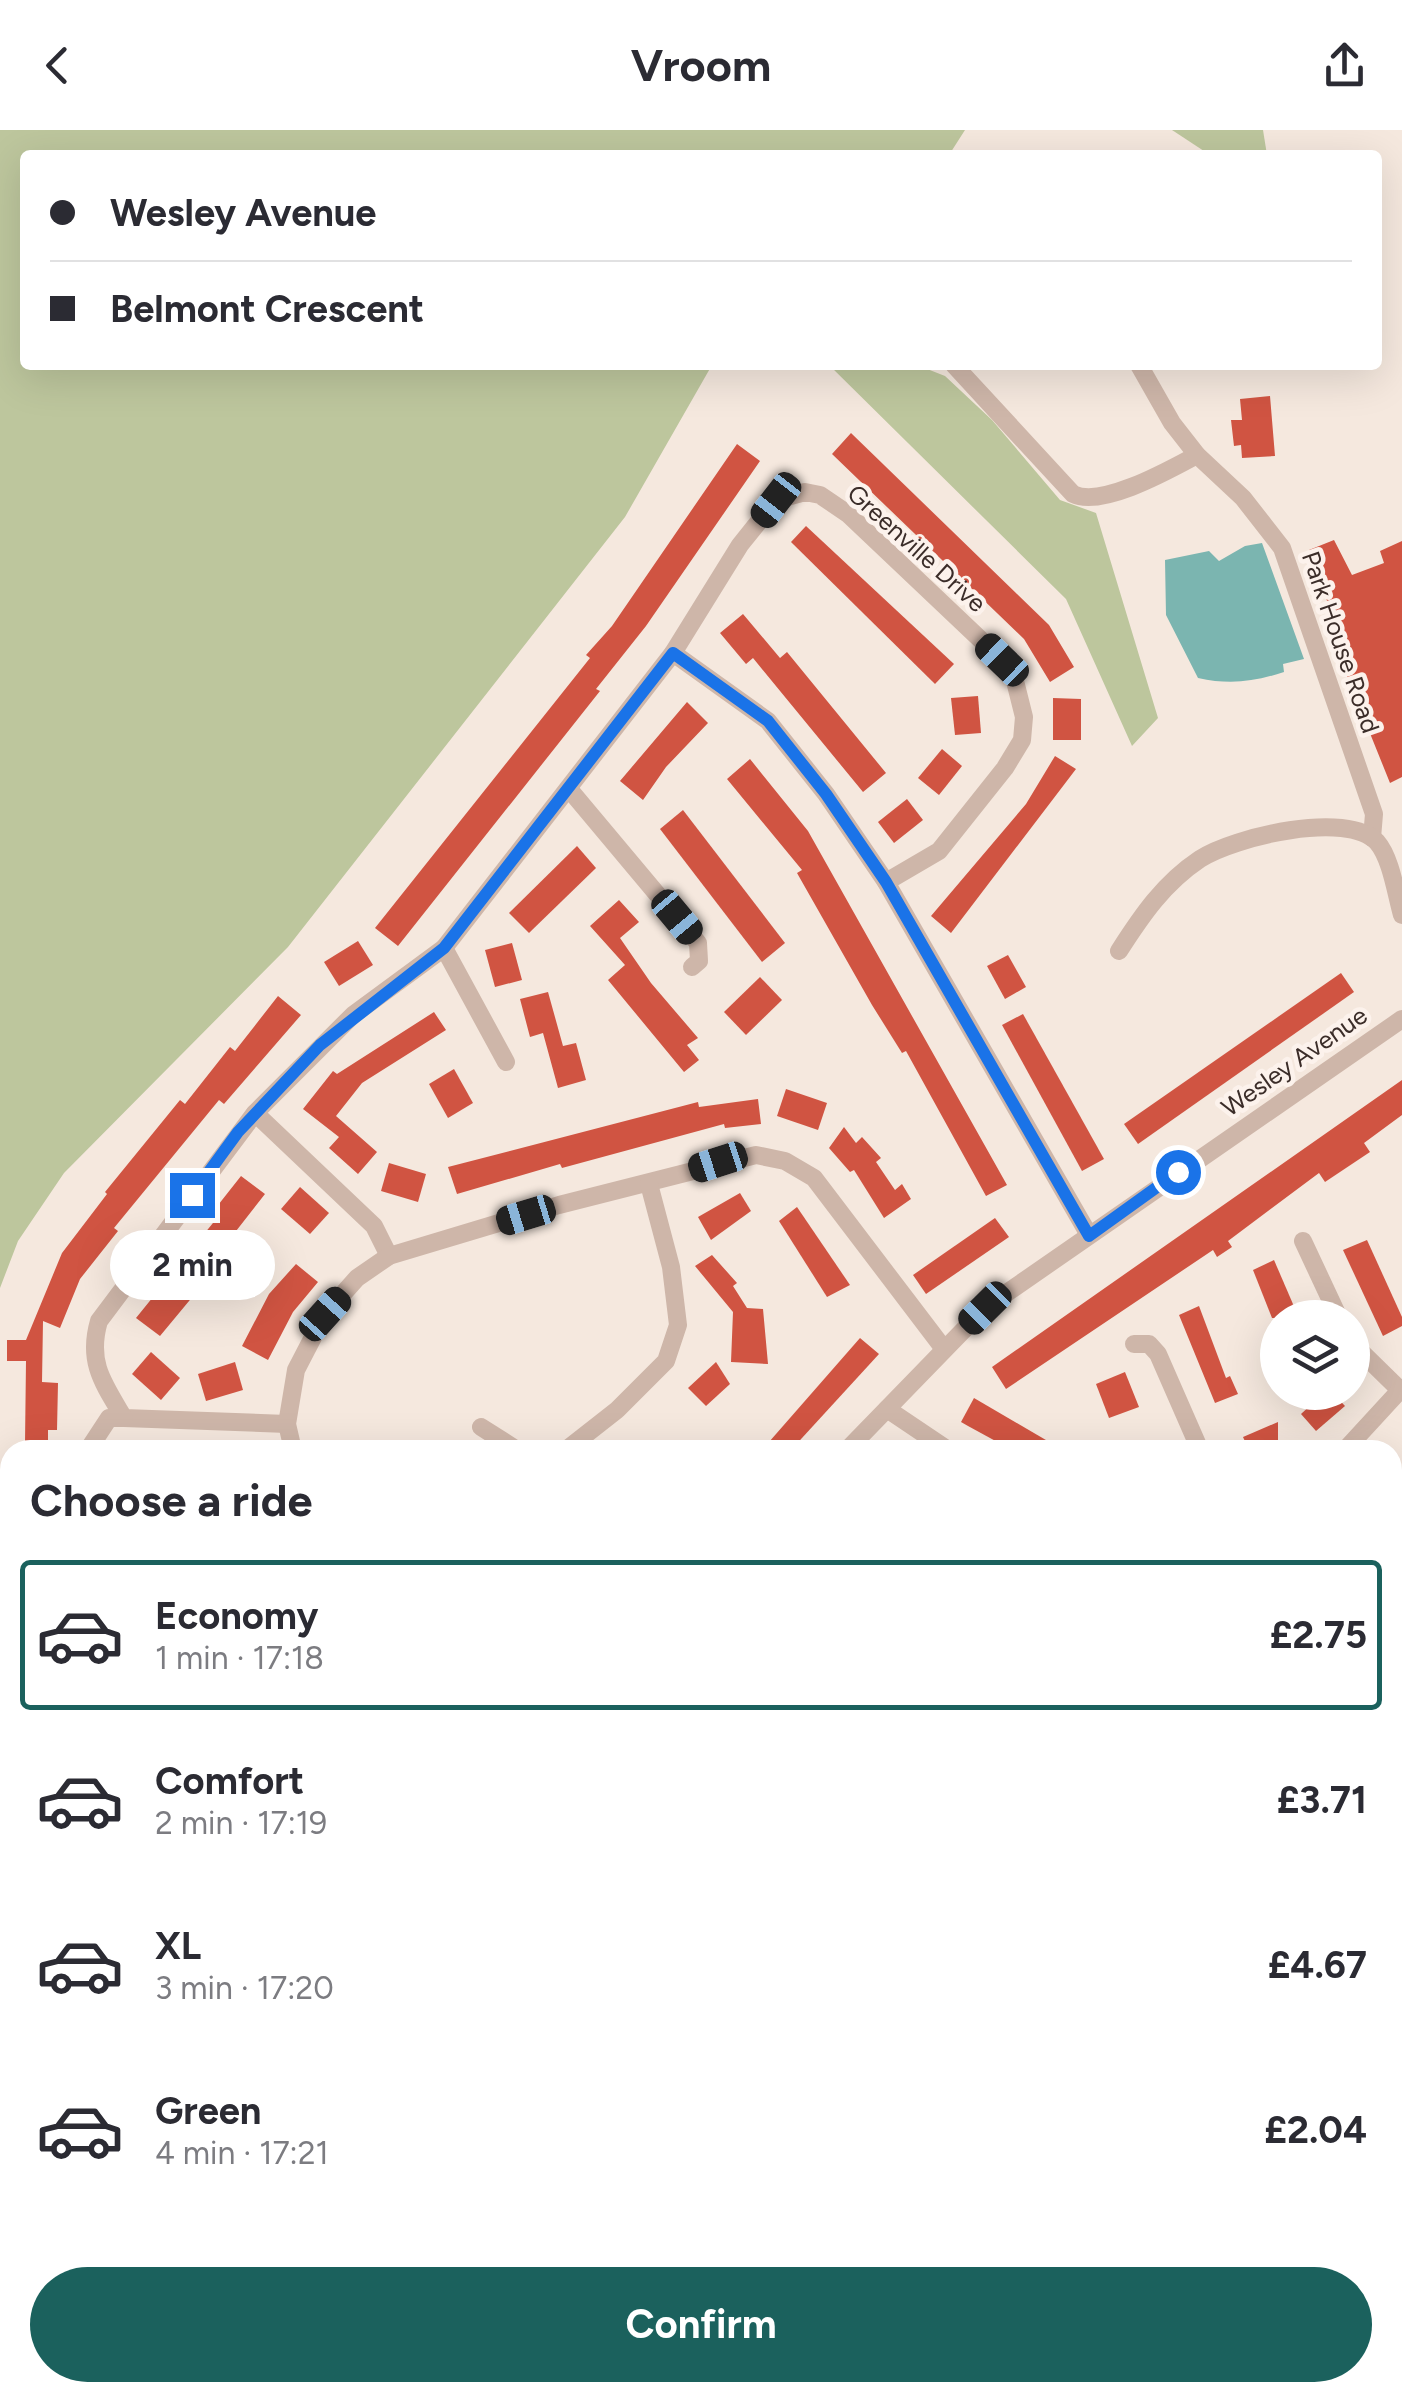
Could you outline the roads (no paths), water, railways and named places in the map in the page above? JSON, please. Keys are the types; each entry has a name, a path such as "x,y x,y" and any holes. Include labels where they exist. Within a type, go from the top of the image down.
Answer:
{"street":[{"path":"959,370 1073,494 1082,499 1112,494 1197,455"},
{"name":"Park House Road","path":"1142,370 1197,455 1244,498 1282,548 1374,814 1372,838 1380,845 1402,915"},
{"name":"Greenville Drive","path":"124,1418 100,1376 92,1344 99,1321 256,1113 353,1015 444,948 673,653 740,545 776,500 804,492 820,495 848,514 1002,660 1014,677 1021,698 1022,740 1005,768 939,851 886,882"},
{"path":"673,653 768,721 826,794 886,882 1089,1236"},
{"path":"569,790 698,943 699,960 692,968"},
{"path":"1120,952 1151,901 1202,858 1247,839 1313,827 1363,830 1372,838"},
{"path":"444,948 506,1062"},
{"name":"Wesley Avenue","path":"857,1440 985,1308 1402,1019"},
{"path":"256,1113 374,1226 389,1256"},
{"path":"291,1440 287,1424 296,1370 325,1314 357,1278 389,1256 560,1205 756,1155 802,1169 814,1178 944,1349"},
{"path":"578,1440 666,1361 678,1324 672,1267 649,1184"},
{"path":"1303,1241 1331,1300"},
{"path":"1134,1344 1149,1344 1158,1354 1196,1440"},
{"path":"1354,1440 1401,1389 1370,1360"},
{"path":"887,1408 933,1440"},
{"path":"94,1440 108,1418 287,1424"},
{"path":"481,1427 501,1440"}],"water":[{"path":"1262,543 1304,659 1283,664 1284,672 1252,680 1198,678 1166,615 1165,560 1209,551 1219,561 1245,546"}]}
